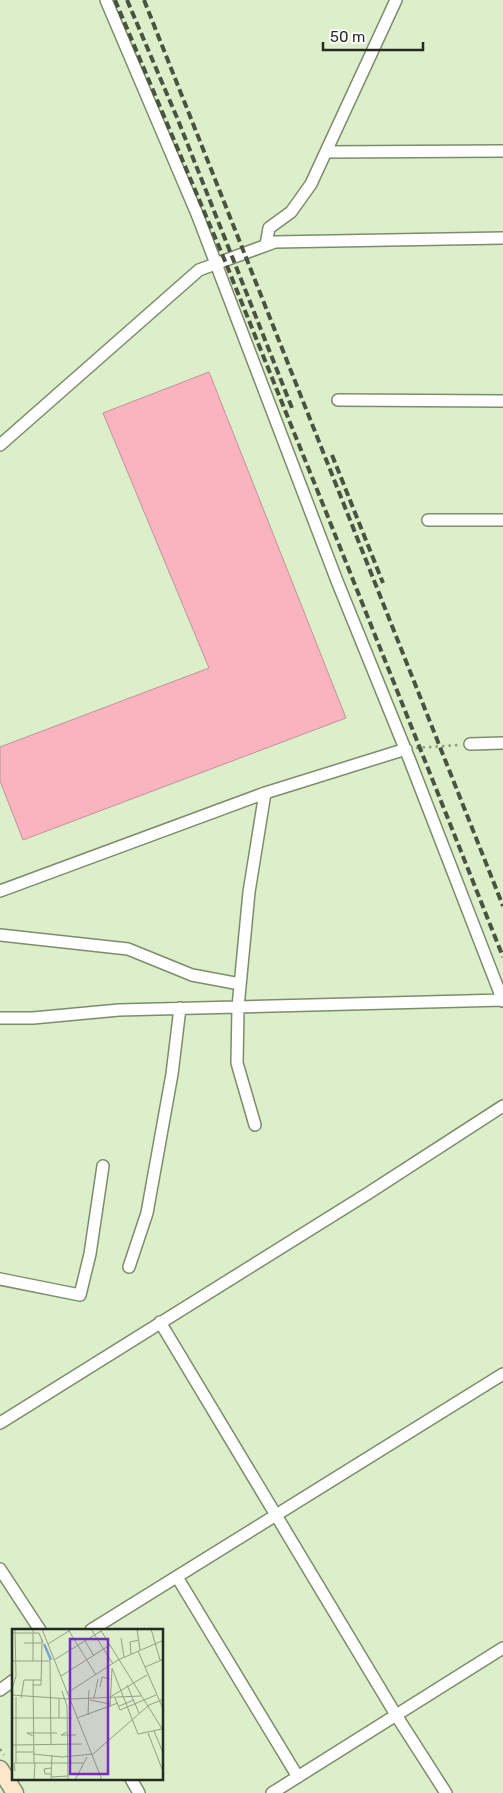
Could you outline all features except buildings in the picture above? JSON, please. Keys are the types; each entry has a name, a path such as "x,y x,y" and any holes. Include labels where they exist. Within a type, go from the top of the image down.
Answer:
{"main road":[{"path":"0,1769 15,1793"}],"street":[{"path":"0,1018 33,1018 119,1010 503,1000 406,749 337,581 176,162 106,0"},
{"path":"266,245 269,228 291,212 312,184 396,0"},
{"path":"326,152 503,151"},
{"path":"0,445 199,270 275,242 503,238"},
{"path":"338,400 503,402"},
{"path":"428,520 503,520"},
{"path":"470,744 503,744"},
{"path":"0,891 265,793 406,749"},
{"path":"255,1125 237,1063 238,1007 249,892 265,793"},
{"path":"0,935 128,949 192,975 240,984"},
{"path":"129,1267 146,1213 172,1074 180,1008"},
{"path":"0,1423 367,1194 503,1106"},
{"path":"0,1279 80,1295 90,1254 103,1166"},
{"path":"160,1322 396,1716 446,1793"},
{"path":"93,1629 503,1374"},
{"path":"0,1569 39,1629"},
{"path":"177,1577 298,1777"},
{"path":"272,1793 503,1648"},
{"path":"0,1690 12,1681"},
{"path":"132,1780 139,1793"}],"path":[{"path":"406,749 470,744"}],"railway":[{"path":"115,0 225,261 503,957"},
{"path":"127,0 178,120 292,408"},
{"path":"144,0 503,906"},
{"path":"332,455 383,583"}]}
